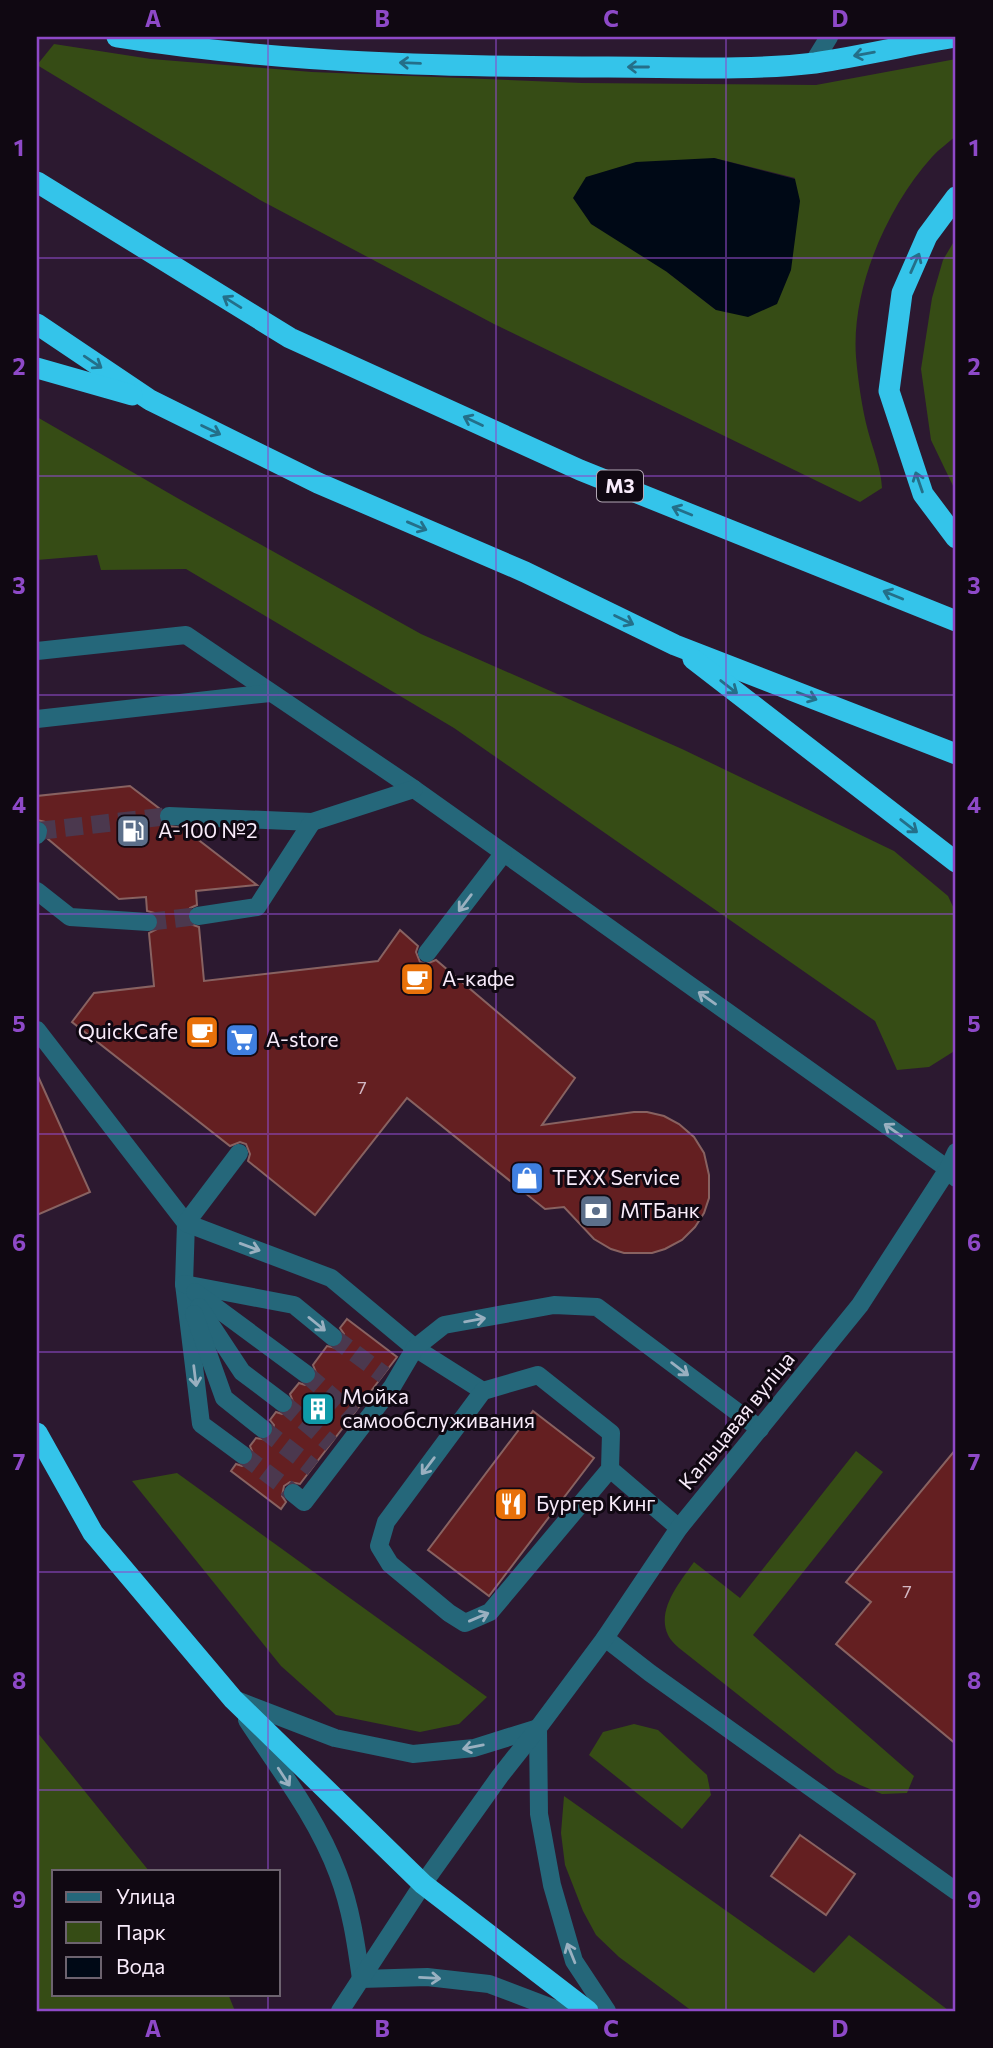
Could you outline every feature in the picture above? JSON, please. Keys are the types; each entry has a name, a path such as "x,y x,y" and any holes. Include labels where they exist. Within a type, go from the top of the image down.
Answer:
{"highway":[{"path":"117,37 317,60 530,67 743,67 813,63 955,37"},
{"name":"М3","path":"37,182 290,338 580,470 956,621"},
{"path":"956,197 927,236 902,293 888,391 923,495 956,538"},
{"path":"37,324 150,400 318,483 524,572 675,645 956,754"},
{"path":"37,368 150,400"},
{"path":"675,645 956,862"},
{"path":"37,1433 93,1533 233,1699 423,1884 588,2011"}],"street":[{"path":"813,63 829,37"},
{"path":"37,651 186,635 414,789 952,1173"},
{"path":"37,719 270,692"},
{"path":"169,816 312,822 414,789"},
{"path":"198,916 257,907 312,822"},
{"path":"427,953 503,854"},
{"path":"37,891 70,917 148,922"},
{"path":"37,1030 186,1223 331,1278 415,1348 483,1391"},
{"name":"Кальцавая вуліца","path":"340,2011 423,1884 500,1776 605,1638 679,1528 860,1305 952,1173 956,1152"},
{"path":"239,1153 186,1223 184,1284 201,1424 243,1455"},
{"path":"184,1284 294,1305 333,1337"},
{"path":"184,1284 306,1374"},
{"path":"184,1284 242,1373 283,1403"},
{"path":"184,1284 224,1398 263,1429"},
{"path":"293,1493 304,1502 317,1474 388,1381 415,1348 444,1325 554,1305 597,1307 760,1429"},
{"path":"538,1375 611,1433 610,1469 490,1612 465,1623 390,1564 379,1546 386,1522 483,1391 538,1375"},
{"path":"610,1469 679,1528"},
{"path":"605,1638 956,1891"},
{"path":"233,1699 335,1738 413,1754 474,1748 538,1728 539,1814 552,1885 574,1961 607,2011"},
{"path":"233,1699 310,1816 337,1873 354,1929 362,1979 427,1977 489,1984 560,2011"}],"green space":[{"path":"54,44 151,59 312,72 582,83 816,85 956,59 956,136 932,157 900,200 875,250 859,304 856,331 858,375 882,488 860,502 494,324 260,200 37,65","holes":["714,158 795,178 716,310 667,272"]},
{"path":"956,238 956,492 931,440 921,369 932,298 943,260"},
{"path":"37,417 421,634 682,749 894,851 948,896 956,913 956,1050 929,1067 897,1070 875,1021 454,728 186,569 101,570 97,555 37,560"},
{"path":"856,1451 883,1472 753,1635 914,1776 907,1793 882,1794 837,1773 679,1648 669,1637 665,1626 671,1597 694,1562 740,1598"},
{"path":"177,1473 487,1697 459,1724 420,1732 336,1715 281,1666 132,1481"},
{"path":"634,1724 658,1730 707,1775 711,1795 682,1829 589,1755 603,1732"},
{"path":"37,1732 148,1870 52,1870 52,1996 229,1996 235,2011 37,2011"},
{"path":"564,1796 814,1973 849,1935 948,2010 692,2011 619,1957 596,1935 583,1911 565,1865 561,1833"}],"water":[{"path":"714,158 795,179 800,201 791,270 777,304 748,317 716,310 667,272 591,224 573,198 586,177 636,162"}],"building":[{"path":"130,786 160,809 158,816 162,825 183,828 257,885 196,891 197,905 190,908 187,917 190,924 199,927 204,981 378,961 400,930 418,946 416,952 420,962 426,964 436,960 575,1078 542,1125 647,1112 664,1116 694,1137 704,1153 709,1175 709,1198 695,1227 682,1240 652,1253 624,1253 611,1249 594,1239 564,1207 545,1209 407,1098 315,1215 248,1161 250,1154 246,1144 240,1142 230,1146 72,1022 94,993 154,986 149,933 157,929 159,922 155,913 147,911 146,897 119,899 48,839 49,827 45,822 37,820 37,796"},
{"path":"37,1074 90,1192 37,1215"},
{"name":"Мойка самообслуживания","path":"347,1319 397,1357 300,1484 290,1482 284,1486 282,1496 286,1502 281,1509 231,1471 236,1464 242,1466 252,1462 254,1456 250,1446 256,1438 267,1440 272,1435 274,1425 270,1420 276,1412 282,1414 292,1410 294,1404 290,1394 299,1383 305,1385 315,1381 317,1375 313,1365 327,1346 336,1348 342,1344 344,1334 340,1328"},
{"name":"Бургер Кинг","path":"533,1411 594,1458 489,1596 428,1550"},
{"path":"956,1449 956,1744 836,1644 871,1602 846,1582"},
{"path":"800,1835 855,1874 826,1915 771,1876"}],"tunnel":[{"path":"38,831 169,816"},
{"path":"148,922 198,916"},
{"path":"333,1337 384,1375"},
{"path":"306,1374 353,1415"},
{"path":"283,1403 331,1444"},
{"path":"263,1429 313,1468"},
{"path":"243,1455 293,1493"}],"place":[{"name":"А-100 №2","path":"133,831"},
{"name":"А-кафе","path":"417,979"},
{"name":"QuickCafe","path":"202,1032"},
{"name":"A-store","path":"242,1040"},
{"name":"TEXX Service","path":"527,1178"},
{"name":"МТБанк","path":"596,1211"},
{"name":"Мойка самообслуживания","path":"318,1409"},
{"name":"Бургер Кинг","path":"511,1504"}]}
